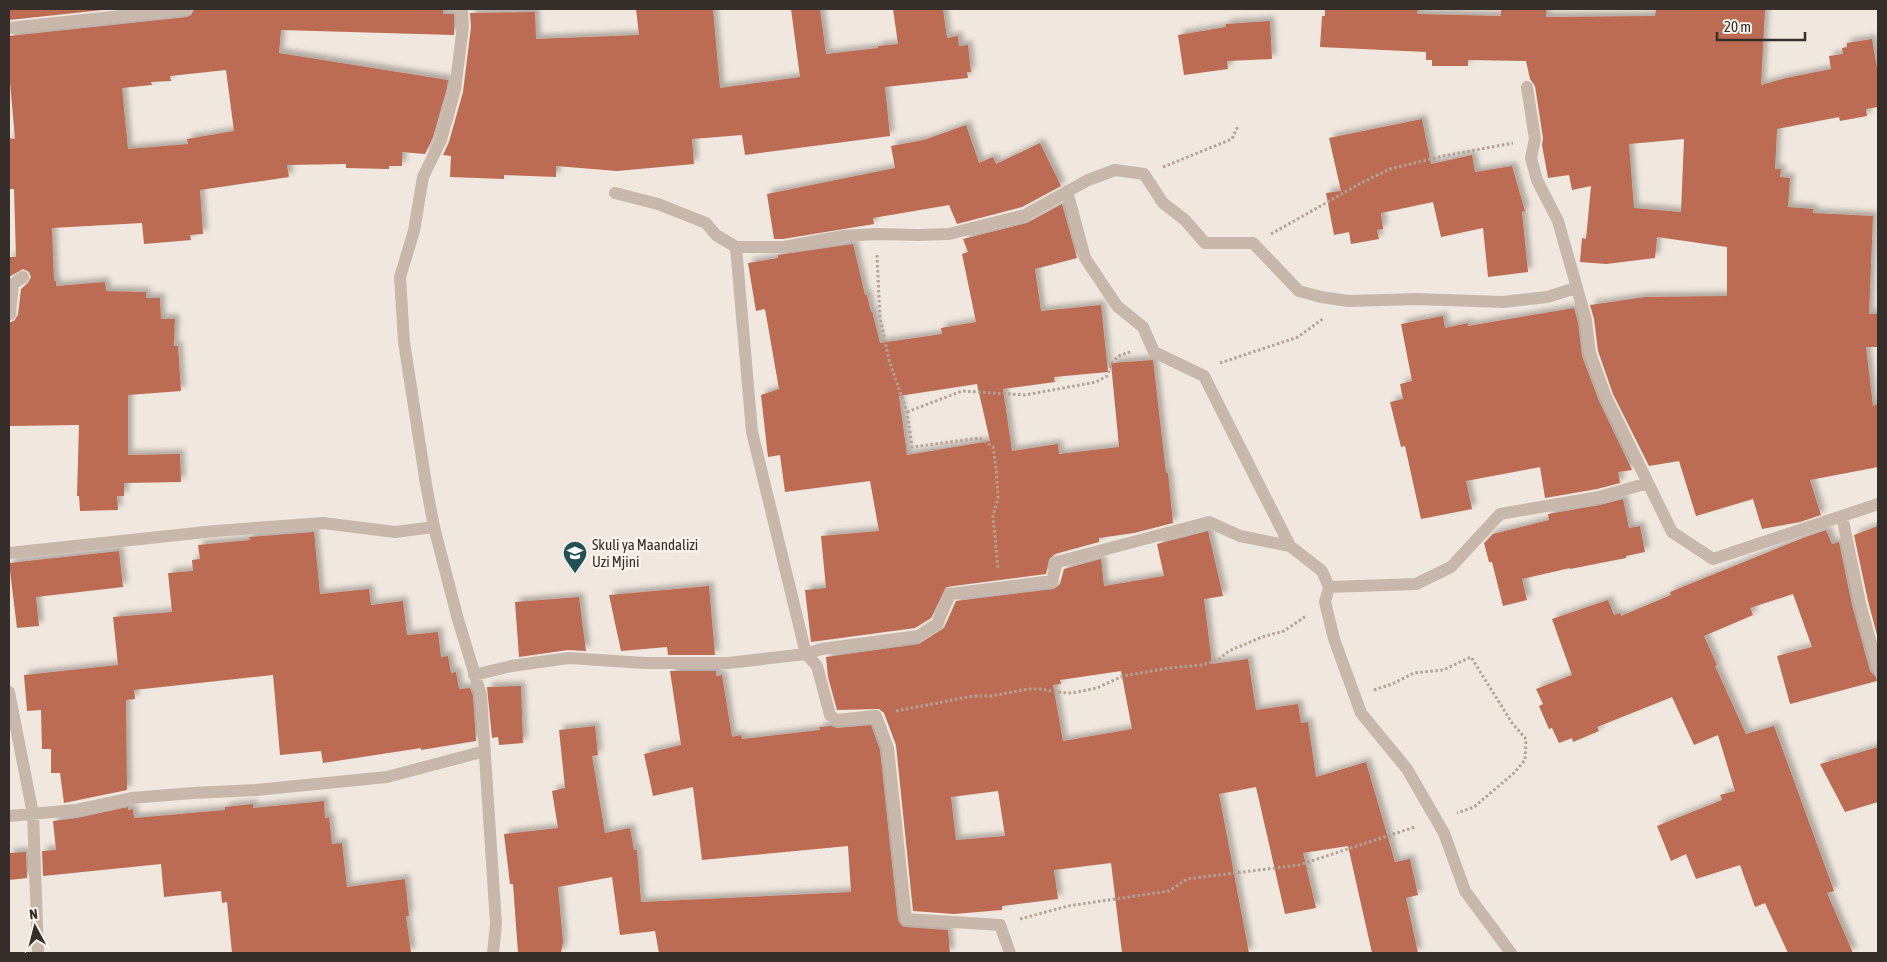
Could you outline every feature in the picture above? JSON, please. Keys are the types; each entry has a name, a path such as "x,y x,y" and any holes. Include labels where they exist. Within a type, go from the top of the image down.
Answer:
{"street":[{"path":"9,28 119,12 186,9"},
{"path":"462,9 463,26 455,90 442,140 423,177 414,231 400,277 404,342 434,527 481,695 485,780 496,924 493,953"},
{"path":"1527,87 1535,139 1531,158 1537,180 1558,221 1586,320 1590,353 1606,397 1672,532 1713,559 1878,504"},
{"path":"615,193 658,204 706,223 716,234 736,247 784,248 842,236 949,234 1024,215 1088,180 1115,170 1144,174 1163,203 1185,220 1205,243 1253,243 1299,291 1321,297 1349,301 1416,299 1504,302 1547,297 1576,288"},
{"path":"1067,191 1085,258 1117,306 1143,327 1154,352 1204,376 1290,546 1322,571 1329,587 1325,602 1334,639 1361,713 1407,769 1444,833 1465,891 1511,953"},
{"path":"736,247 752,432 806,654 817,666 820,685 824,692 830,715 836,720 876,716 888,748 906,919 1000,925 1010,953"},
{"path":"9,314 13,284 23,277"},
{"path":"1329,587 1416,584 1451,567 1500,514 1599,497 1648,483"},
{"path":"1842,516 1860,602 1878,669"},
{"path":"9,553 215,531 323,522 395,532 434,527"},
{"path":"474,675 512,666 569,658 645,663 728,663 806,654 822,649 918,636 937,624 950,594 1052,581 1057,562 1209,522 1240,536 1290,546"},
{"path":"9,692 33,814 38,953"},
{"path":"9,816 75,810 131,798 256,790 387,777 485,750"}],"path":[{"path":"1144,174 1232,139 1238,126"},
{"path":"1253,243 1390,169 1443,156 1535,139"},
{"path":"877,234 877,282 880,317 889,360 907,412 912,447 980,438 993,446 998,497 993,516 1000,588"},
{"path":"1204,376 1218,364 1298,337 1349,301"},
{"path":"907,412 962,391 1025,395 1096,382 1107,376 1113,361 1121,354 1140,350 1154,352"},
{"path":"876,716 973,696 990,696 1028,689 1042,688 1054,692 1072,693 1097,688 1123,676 1169,668 1202,665 1218,660 1229,650 1262,637 1284,631 1325,602"},
{"path":"1000,925 1068,906 1169,891 1188,879 1299,865 1474,807 1514,773 1525,760 1526,740 1512,723 1471,657 1442,670 1414,673 1392,684 1355,697"}],"building":[{"path":"9,9 112,9 9,20"},
{"path":"194,9 443,9 443,14 454,14 454,35 281,30 279,53 448,80 447,88 433,137 425,154 402,152 402,166 389,166 389,169 346,168 346,164 287,165 289,177 200,190 203,234 190,235 191,240 144,244 142,223 52,228 54,281 56,281 56,286 105,282 106,291 146,292 146,298 160,298 161,319 175,319 174,346 178,346 181,391 128,395 128,455 180,454 181,482 124,483 124,496 117,496 118,510 80,511 79,496 77,496 79,425 9,426 10,322 14,321 18,315 21,289 28,283 31,277 29,272 23,269 9,277 9,257 16,257 14,189 9,189 9,138 15,139 9,71 9,36 187,17 191,15","holes":["226,70 234,131 187,139 188,144 128,149 122,88 152,85 151,82 171,81 170,76"]},
{"path":"636,9 713,9 720,88 800,77 791,9 820,9 826,54 898,44 893,9 943,9 947,38 958,36 959,46 968,45 971,72 967,72 968,78 885,87 890,136 745,155 742,135 692,139 694,164 617,171 556,166 556,177 504,175 504,179 450,177 451,156 443,155 449,142 463,92 471,27 470,13 535,12 536,39 639,35"},
{"path":"1325,9 1418,9 1417,14 1501,16 1501,9 1546,9 1546,17 1655,16 1656,9 1765,9 1761,85 1831,69 1829,56 1843,54 1842,48 1847,47 1847,43 1872,39 1878,74 1878,107 1866,109 1867,116 1840,121 1839,117 1777,129 1775,169 1781,169 1780,177 1790,178 1788,207 1813,209 1813,213 1873,216 1869,314 1878,314 1878,347 1866,347 1873,406 1878,404 1878,467 1810,480 1821,515 1800,522 1762,529 1753,499 1696,516 1679,461 1649,466 1613,394 1598,351 1594,319 1590,305 1645,297 1727,296 1727,247 1657,237 1655,258 1606,264 1580,262 1582,238 1586,239 1591,186 1572,190 1569,175 1548,178 1535,86 1530,79 1526,61 1468,60 1468,66 1432,66 1432,60 1426,60 1426,52 1320,47 1322,16 1325,16","holes":["1684,139 1681,212 1634,208 1629,144"]},
{"path":"1270,21 1272,59 1227,61 1228,69 1184,75 1178,35 1226,27 1226,24"},
{"path":"1422,119 1431,164 1472,155 1475,172 1512,166 1525,211 1522,212 1528,272 1488,277 1483,228 1441,237 1433,202 1381,213 1383,229 1377,230 1379,239 1351,244 1349,232 1334,235 1326,193 1341,191 1329,138"},
{"path":"966,125 979,163 993,157 996,164 1040,143 1061,186 1022,207 957,224 949,205 873,218 874,224 774,239 767,194 895,168 891,146 924,140"},
{"path":"1062,204 1077,258 1035,269 1041,311 1101,305 1108,372 1054,377 1055,382 1003,389 1012,451 1058,444 1059,454 1119,447 1111,363 1153,360 1173,523 1134,533 1099,538 1099,542 1055,554 1049,559 1046,574 946,587 931,618 915,628 811,642 805,590 826,588 821,536 879,531 870,481 785,492 780,455 768,457 761,395 779,389 765,309 756,311 748,263 778,258 778,255 853,244 865,295 867,295 872,311 880,343 942,334 941,328 976,322 962,254 968,252 963,239 1027,223","holes":["977,384 990,441 907,455 899,396"]},
{"path":"1574,308 1578,322 1582,356 1599,401 1632,470 1618,472 1620,483 1545,498 1540,467 1466,481 1472,509 1421,519 1405,446 1401,447 1390,402 1403,399 1400,384 1412,381 1401,324 1443,316 1445,328 1468,323 1468,326"},
{"path":"1623,499 1629,528 1640,526 1645,552 1626,556 1626,558 1522,579 1527,600 1503,606 1492,562 1489,562 1484,543 1493,534 1549,520 1548,514"},
{"path":"1878,526 1878,639 1854,535"},
{"path":"1826,530 1832,544 1839,542 1852,605 1870,671 1877,681 1790,704 1777,656 1812,647 1793,594 1750,608 1753,615 1704,636 1717,665 1715,666 1746,734 1774,726 1834,891 1827,893 1853,953 1788,953 1765,903 1755,907 1740,865 1696,879 1686,854 1671,861 1657,826 1722,800 1720,795 1735,791 1718,735 1694,745 1672,697 1597,727 1599,731 1573,742 1572,738 1559,743 1552,728 1549,729 1539,706 1543,704 1536,689 1572,675 1552,619 1608,600 1614,615 1620,613 1621,616 1671,595 1670,592"},
{"path":"1208,531 1223,596 1204,599 1212,664 1248,659 1256,710 1298,704 1301,723 1308,722 1316,777 1366,762 1395,862 1410,859 1418,895 1406,898 1418,953 1372,953 1348,846 1303,853 1316,908 1285,914 1256,787 1219,794 1249,953 1122,953 1111,863 1054,870 1058,899 1002,906 1002,910 954,914 913,911 896,745 884,713 879,709 837,710 828,677 826,657 919,644 944,628 956,601 1054,589 1060,584 1064,569 1101,559 1104,586 1164,576 1157,544","holes":["1121,671 1132,729 1063,741 1053,685 1061,684 1060,680","998,791 1005,836 956,840 951,797"]},
{"path":"314,532 320,594 369,589 371,605 403,601 407,635 438,632 441,657 448,656 451,673 456,672 459,689 470,688 473,696 476,741 323,763 321,751 280,755 273,675 134,690 135,699 126,700 127,790 64,803 60,773 51,773 51,749 42,749 41,710 27,711 24,675 118,665 113,617 172,612 168,573 193,571 192,560 200,559 198,545 250,540 249,537"},
{"path":"119,551 123,587 36,597 39,626 17,628 9,563"},
{"path":"709,586 715,655 668,655 667,647 621,651 609,595"},
{"path":"579,597 586,651 568,650 519,657 515,602"},
{"path":"670,671 716,671 716,676 722,675 732,737 741,735 742,739 820,730 819,727 831,726 837,728 871,725 880,750 898,920 905,927 948,930 950,953 659,953 655,931 620,935 612,877 558,887 563,942 561,953 518,953 513,884 510,884 504,834 558,828 552,791 565,788 559,730 595,726 598,755 592,756 605,833 630,828 634,850 637,850 641,902 851,892 848,846 702,860 693,787 653,796 644,754 681,745"},
{"path":"521,686 523,743 499,745 498,737 492,738 487,687"},
{"path":"1878,747 1878,802 1845,812 1820,764"},
{"path":"324,801 325,818 329,817 332,844 342,843 347,887 405,879 409,916 406,916 411,953 232,953 227,902 222,903 221,891 164,897 161,864 43,876 42,851 56,850 53,821 128,807 128,810 133,809 134,818 225,810 225,807 253,804 253,808"},
{"path":"26,852 27,878 9,880 9,853"}],"place":[{"name":"Skuli ya Maandalizi Uzi Mjini","path":"575,574"}]}
